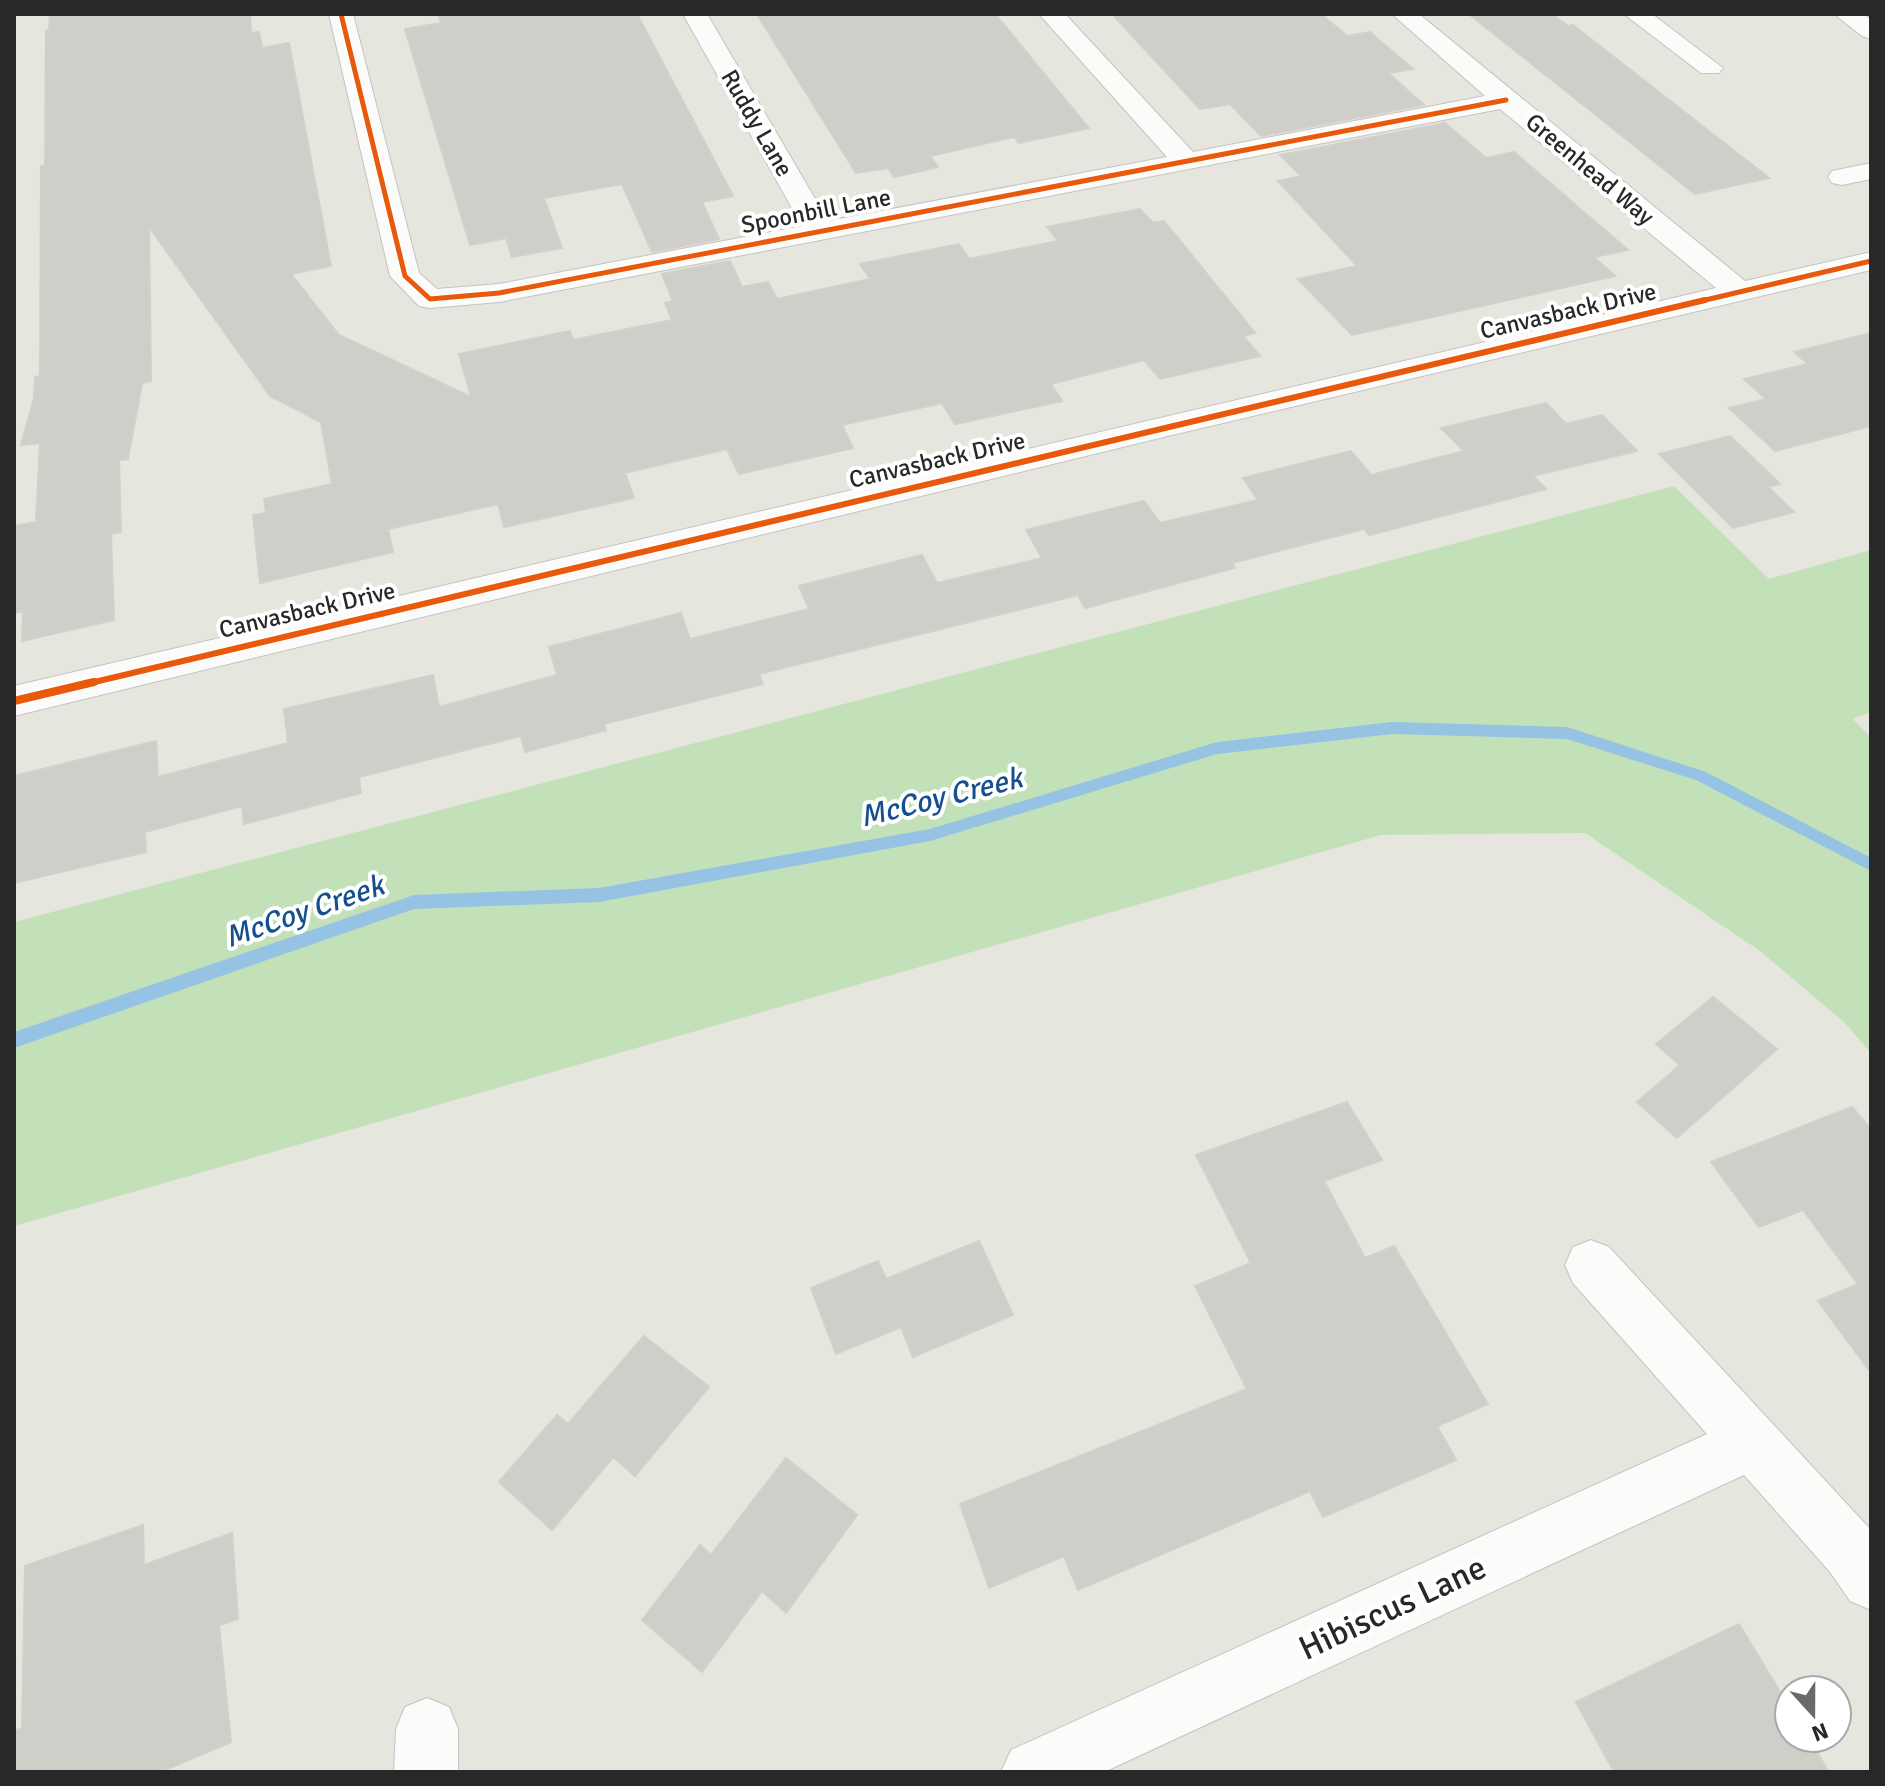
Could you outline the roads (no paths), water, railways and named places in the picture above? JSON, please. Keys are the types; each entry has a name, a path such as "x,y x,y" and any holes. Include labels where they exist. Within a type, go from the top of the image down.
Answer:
{"street":[{"name":"Spoonbill Lane","path":"341,14 405,276 430,299 499,293 1506,100"},
{"name":"Ruddy Lane","path":"695,14 819,231"},
{"path":"1051,14 1185,160"},
{"name":"Greenhead Way","path":"1404,14 1740,292"},
{"path":"1636,14 1710,68"},
{"path":"1846,14 1871,31"},
{"path":"1842,177 1871,171"},
{"name":"Canvasback Drive","path":"14,701 1871,261"},
{"path":"1591,1265 1851,1551 1871,1580"},
{"name":"Hibiscus Lane","path":"1033,1772 1752,1442"}],"waterway":[{"name":"McCoy Creek","path":"14,1040 414,902 599,895 930,835 1217,748 1392,728 1567,733 1701,776 1871,865"}]}
